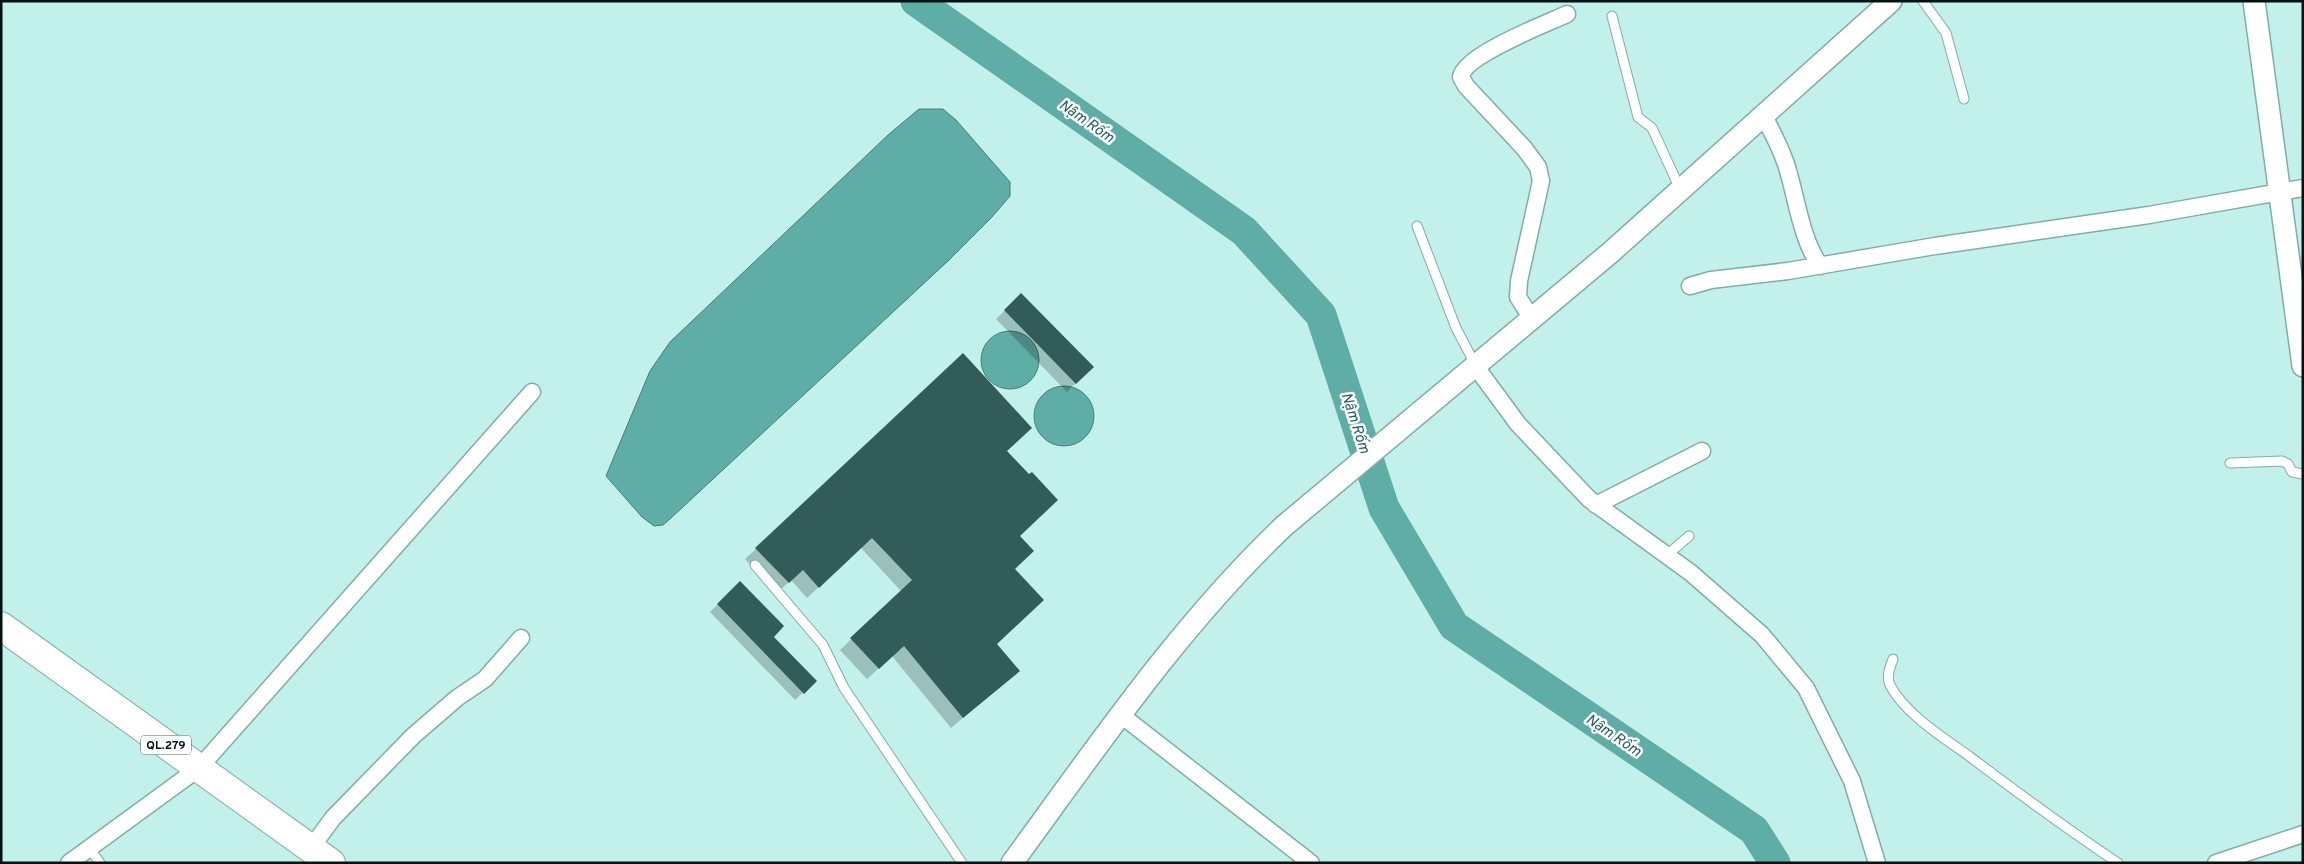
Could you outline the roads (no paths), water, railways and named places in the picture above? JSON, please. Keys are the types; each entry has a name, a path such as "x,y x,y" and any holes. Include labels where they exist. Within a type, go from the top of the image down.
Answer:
{"highway":[{"name":"QL.279","path":"1,626 321,856"}],"street":[{"path":"1012,863 1121,714 1249,559 1284,526 1610,253 1892,1"},
{"path":"2254,1 2303,366"},
{"path":"1532,319 1518,297 1519,282 1541,182 1538,167 1524,148 1466,86 1461,77 1466,66 1498,46 1567,14"},
{"path":"1764,115 1786,164 1808,243 1820,266"},
{"path":"1690,286 1711,280 1820,266 1935,246 2149,215 2303,188"},
{"path":"1470,372 1567,477 1596,505 1691,573 1762,635 1806,688 1852,781 1876,863"},
{"path":"68,863 90,849 199,768 532,392"},
{"path":"1596,505 1702,451"},
{"path":"321,856 333,818 413,736 457,698 485,679 521,638"},
{"path":"1121,714 1311,863"},
{"path":"2216,863 2303,834"}],"lane":[{"path":"1923,1 1946,33 1964,99"},
{"path":"1612,16 1638,117 1652,128 1680,190"},
{"path":"1416,226 1456,328 1470,372"},
{"path":"2230,463 2282,461 2288,464 2292,472 2303,474"},
{"path":"1666,556 1689,536"},
{"path":"755,565 823,645 844,688 962,863"},
{"path":"1892,659 1888,672 1888,683 1898,698 1930,728 2053,819 2118,863"},
{"path":"90,849 100,863"}],"water":[{"path":"919,109 943,109 956,120 1010,182 1010,196 948,261 671,518 663,525 654,526 642,517 606,476 650,371 670,342 888,135"},
{"path":"1010,331 1026,336 1034,344 1039,360 1034,376 1026,384 1010,389 994,384 986,376 981,360 986,344 994,336"},
{"path":"1064,386 1081,391 1089,399 1094,416 1089,433 1081,441 1064,446 1047,441 1039,433 1034,416 1039,399 1047,391"}],"waterway":[{"name":"Nậm Rốm","path":"916,1 1244,231 1321,315 1384,508 1454,626 1754,830 1775,863"}]}
